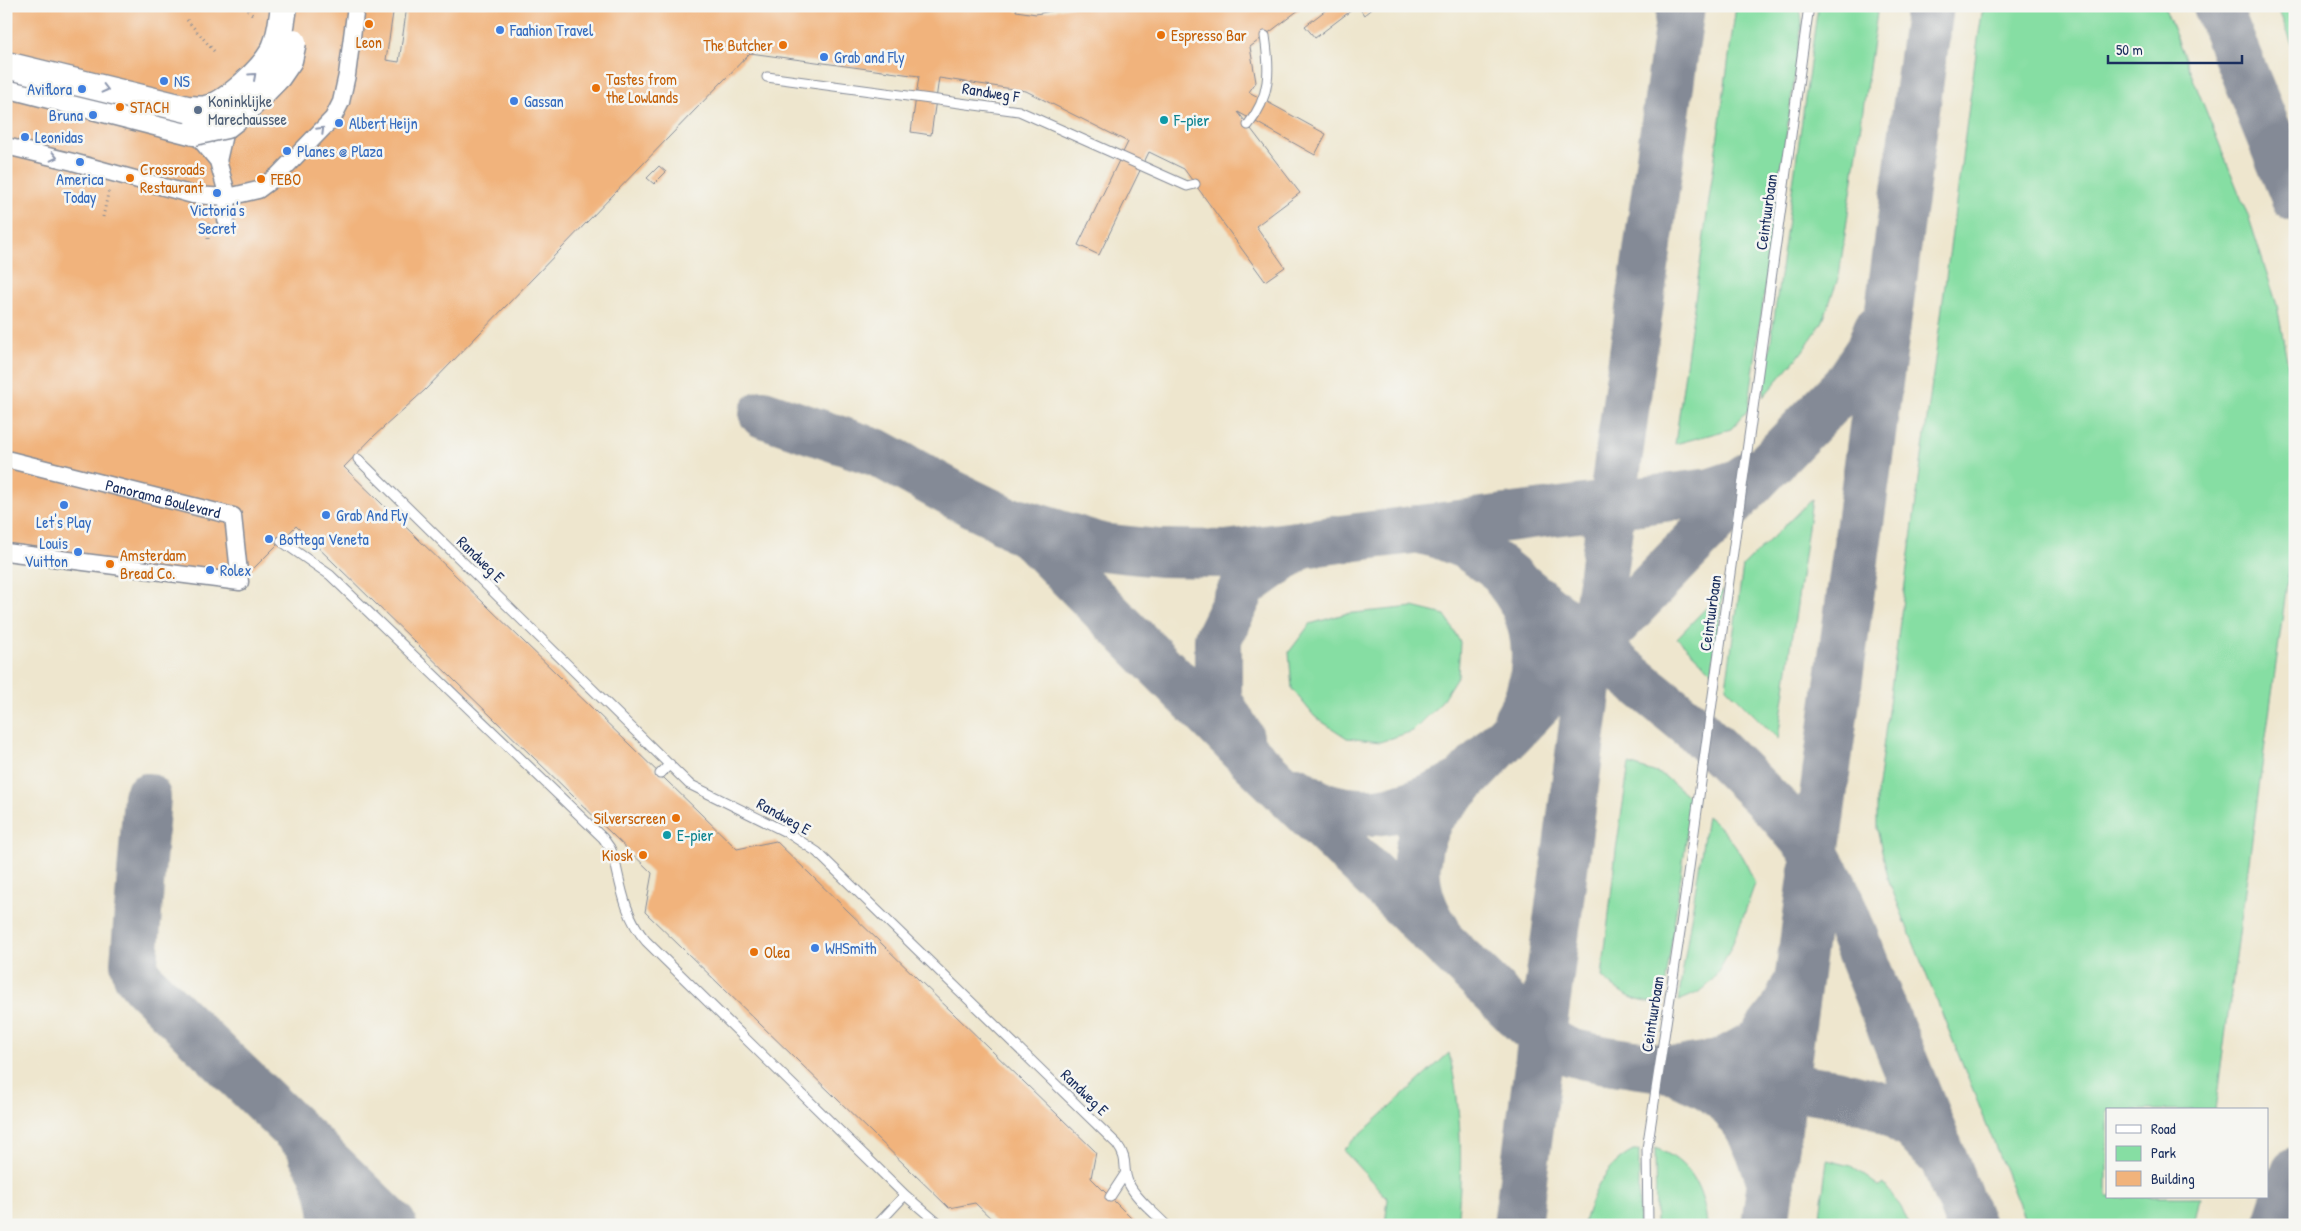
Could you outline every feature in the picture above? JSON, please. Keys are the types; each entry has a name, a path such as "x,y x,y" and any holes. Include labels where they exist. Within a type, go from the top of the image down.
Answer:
{"main road":[{"path":"6,65 187,109 207,109 225,101 260,70 274,49 280,32 284,6"},
{"path":"6,84 194,132 226,125 262,93 278,76 289,60 300,6"}],"street":[{"path":"6,146 73,162 193,196 228,197 258,190 277,176 333,118 341,102 347,75 356,6"},
{"path":"218,162 226,125"},
{"path":"194,132 218,162 228,197 226,220"},
{"name":"Panorama Boulevard","path":"6,459 233,516 240,582 90,565 6,552"}],"lane":[{"name":"Ceintuurbaan","path":"1648,1225 1647,1149 1682,918 1810,6"},
{"path":"1248,125 1264,98 1270,70 1265,36"},
{"name":"Randweg F","path":"767,76 1019,111 1187,186 1195,184"},
{"name":"Randweg E","path":"358,459 689,784 788,833 817,852 1117,1144 1125,1155 1125,1174 1129,1185 1138,1197 1166,1225"},
{"path":"282,541 330,575 603,832 610,848 628,914 642,936 905,1195 940,1225"},
{"path":"660,774 670,764"},
{"path":"1110,1197 1125,1174"},
{"path":"877,1225 905,1195"}],"path":[{"path":"245,6 254,17"},
{"path":"187,20 214,51"},
{"path":"103,217 112,174"}],"green space":[{"path":"1736,6 1800,6 1802,22 1748,410 1731,429 1675,444"},
{"path":"1818,6 1877,6 1877,13 1839,276 1823,321 1802,352 1763,397"},
{"path":"1986,6 2164,6 2249,218 2277,305 2295,405 2295,525 2215,1108 2106,1108 2106,1198 2200,1198 2194,1225 2027,1225 1889,882 1877,829 1877,793 1982,13"},
{"path":"2277,6 2295,6 2295,51"},
{"path":"1812,499 1778,739 1726,687 1743,566"},
{"path":"1723,590 1712,672 1677,638"},
{"path":"1413,607 1445,615 1460,642 1458,675 1439,705 1413,731 1380,742 1347,738 1315,717 1292,689 1289,652 1310,624 1344,614"},
{"path":"1629,764 1663,775 1692,799 1663,1002 1646,1002 1630,997 1602,977 1616,850"},
{"path":"1707,816 1736,847 1755,884 1735,937 1716,976 1701,990 1678,1001"},
{"path":"1449,1053 1457,1095 1461,1160 1457,1225 1385,1225 1388,1199 1343,1150"},
{"path":"1655,1148 1677,1160 1693,1178 1703,1199 1707,1225 1656,1225"},
{"path":"1633,1151 1639,1151 1639,1225 1583,1225 1600,1182 1614,1165"},
{"path":"1827,1160 1851,1166 1880,1187 1884,1184 1901,1207 1909,1225 1819,1225"}],"building":[{"path":"6,6 394,6 386,60 399,62 407,6 992,6 1000,9 1000,6 1017,6 1016,11 1036,14 1075,6 1304,6 1250,47 1256,82 1249,92 1326,134 1315,155 1238,112 1300,193 1256,226 1285,267 1265,281 1184,169 1149,152 1099,255 1078,245 1128,142 1026,91 939,78 931,135 911,132 919,76 750,53 425,390 374,436 344,467 737,849 776,841 1096,1152 1091,1178 1138,1225 998,1225 975,1203 949,1208 645,912 652,873 296,526 240,582 6,558"},
{"path":"1331,6 1357,6 1315,38 1305,26"},
{"path":"1358,6 1375,6 1364,15"},
{"path":"659,166 666,172 654,184 647,178"}],"taxiway":[{"path":"1517,1225 1612,505 1681,6"},
{"path":"1765,1225 1930,6"},
{"path":"2217,6 2295,198"},
{"path":"1437,931 1423,904 1417,873 1419,847 1431,815 1845,386 1869,350 1877,329"},
{"path":"763,414 878,453 994,514 1033,538 1255,762 1520,1018 1547,1040 1573,1053 1606,1060 1836,1093 1877,1104 1913,1127 1944,1159"},
{"path":"1240,737 1218,700 1218,638 1244,585 1302,544 1711,492 1738,483 1754,472"},
{"path":"1020,522 1101,547 1159,553 1226,554 1296,545"},
{"path":"1416,529 1440,535 1467,546 1496,566 1697,730 1779,811 1816,854 1835,889 1970,1225"},
{"path":"1509,582 1520,597 1527,614 1535,650 1531,686 1517,720"},
{"path":"1296,790 1322,805 1341,810 1376,812 1409,805 1458,784"},
{"path":"147,797 134,963 137,975 146,986 393,1225"},
{"path":"1690,1068 1719,1064 1759,1042 1783,1011 1793,990"},
{"path":"1684,1075 1704,1084 1726,1100 1735,1110 1757,1144 1771,1183"},
{"path":"312,1153 328,1188 333,1206 334,1225"},
{"path":"2277,1225 2295,1171"}],"place":[{"name":"Leon","path":"369,24"},
{"name":"Faahion Travel","path":"500,30"},
{"name":"Espresso Bar","path":"1161,35"},
{"name":"The Butcher","path":"783,45"},
{"name":"Grab and Fly","path":"824,57"},
{"name":"NS","path":"164,81"},
{"name":"Tastes from the Lowlands","path":"596,88"},
{"name":"Aviflora","path":"82,89"},
{"name":"Gassan","path":"514,101"},
{"name":"STACH","path":"120,107"},
{"name":"Koninklijke Marechaussee","path":"198,110"},
{"name":"Bruna","path":"93,115"},
{"name":"F-pier","path":"1164,120"},
{"name":"Albert Heijn","path":"339,123"},
{"name":"Leonidas","path":"25,137"},
{"name":"Planes @ Plaza","path":"287,151"},
{"name":"America Today","path":"80,162"},
{"name":"Crossroads Restaurant","path":"130,178"},
{"name":"FEBO","path":"261,179"},
{"name":"Victoria's Secret","path":"217,193"},
{"name":"Let's Play","path":"64,505"},
{"name":"Grab And Fly","path":"326,515"},
{"name":"Bottega Veneta","path":"269,539"},
{"name":"Louis Vuitton","path":"78,552"},
{"name":"Amsterdam Bread Co.","path":"110,564"},
{"name":"Rolex","path":"210,570"},
{"name":"Silverscreen","path":"676,818"},
{"name":"E-pier","path":"667,835"},
{"name":"Kiosk","path":"643,855"},
{"name":"WHSmith","path":"815,948"},
{"name":"Olea","path":"754,952"}]}
